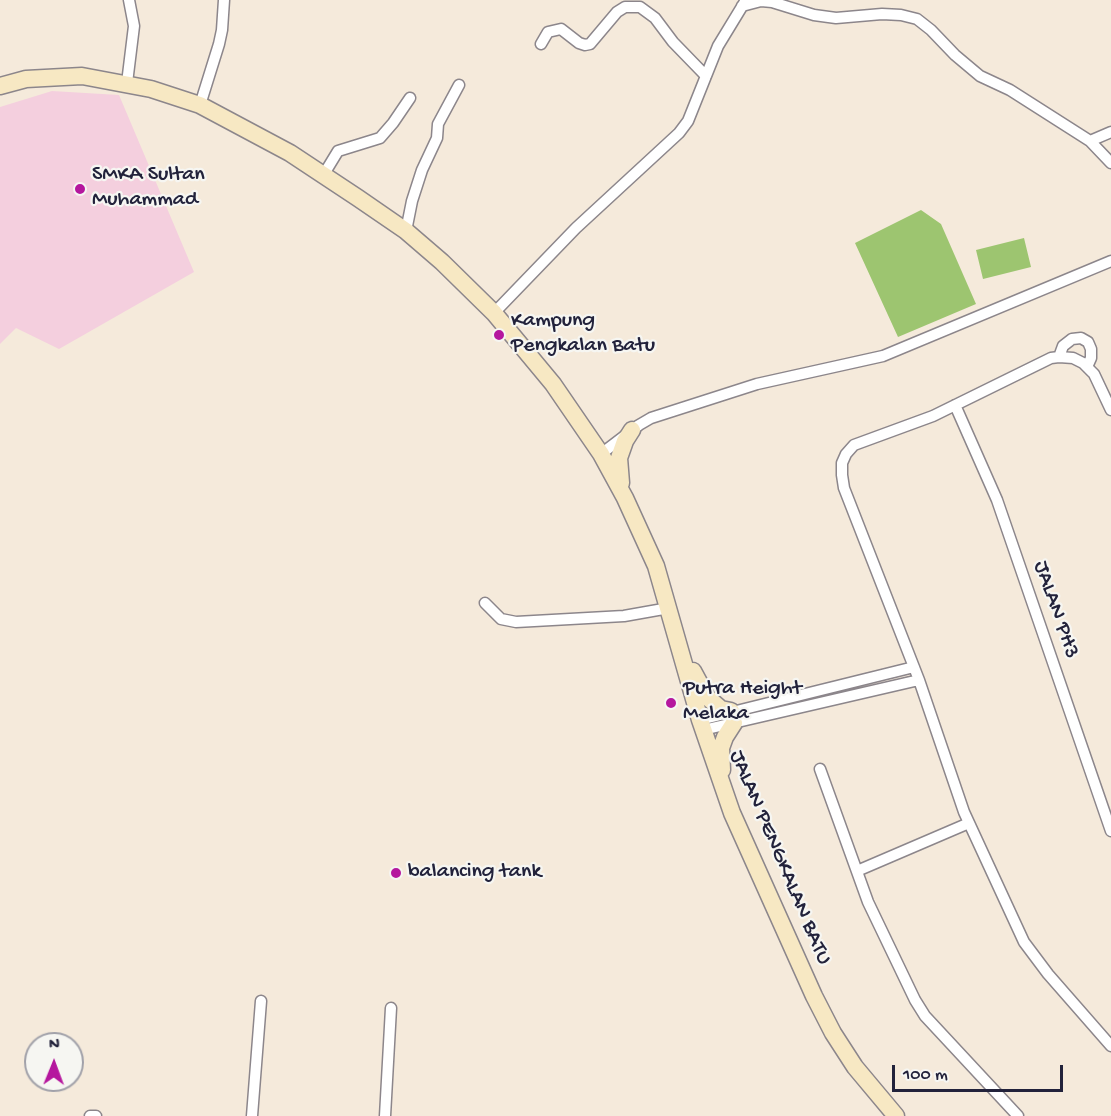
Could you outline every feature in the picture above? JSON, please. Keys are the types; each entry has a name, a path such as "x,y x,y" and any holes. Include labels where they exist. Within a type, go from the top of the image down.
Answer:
{"main road":[{"name":"JALAN PENGKALAN BATU","path":"0,86 26,79 82,76 152,89 200,105 290,153 406,231 442,262 494,313 540,366 601,454 626,498 646,540 669,608 701,725 732,813 814,996 833,1033 855,1067 896,1116"},
{"path":"626,498 620,474 620,458 625,441 632,430"},
{"path":"680,647 707,697 733,717 721,748 722,787"}],"street":[{"path":"127,83 134,26 129,0"},
{"path":"200,105 219,44 224,0"},
{"path":"494,313 576,228 679,134 688,121 718,46 744,3 772,2 814,15 836,18 882,14 901,15 916,20 931,30 955,55 980,76 1010,90 1090,141 1111,163"},
{"path":"541,44 548,32 561,28 579,43 590,44 617,12 625,7 640,7 655,18 673,42 706,76"},
{"path":"406,231 419,179 437,138 438,124 459,85"},
{"path":"324,174 338,151 380,138 410,98"},
{"path":"1090,141 1111,132"},
{"path":"601,454 651,418 757,384 890,354 1111,261"},
{"path":"1059,357 1064,346 1072,339 1081,338 1088,342 1091,349 1091,358 1087,367"},
{"path":"1111,410 1094,374 1087,367 1073,358 1051,358 933,416 854,445 842,463 844,488 919,680 969,823 1024,942 1048,974 1111,1046"},
{"name":"JALAN PH3","path":"955,405 997,500 1111,831"},
{"path":"485,603 501,619 516,622 608,618 669,608"},
{"path":"701,725 733,717 757,705 914,667"},
{"path":"733,717 760,717 919,680"},
{"path":"789,698 792,710"},
{"path":"757,705 760,717"},
{"path":"820,769 857,871 890,952 920,1008 1018,1116"},
{"path":"857,871 969,823"},
{"path":"252,1116 261,1001"},
{"path":"385,1116 391,1008"},
{"path":"90,1116 96,1116"}],"shaded area":[{"name":"SMKA Sultan Muhammad","path":"52,91 119,95 194,272 59,349 16,328 0,344 0,107"}],"green space":[{"path":"921,210 941,224 976,304 898,337 855,243"},
{"path":"1024,238 1031,267 983,279 976,250"}],"place":[{"name":"SMKA Sultan Muhammad","path":"80,189"},
{"name":"Kampung Pengkalan Batu","path":"499,335"},
{"name":"Putra Height Melaka","path":"671,703"},
{"name":"balancing tank","path":"396,873"}]}
